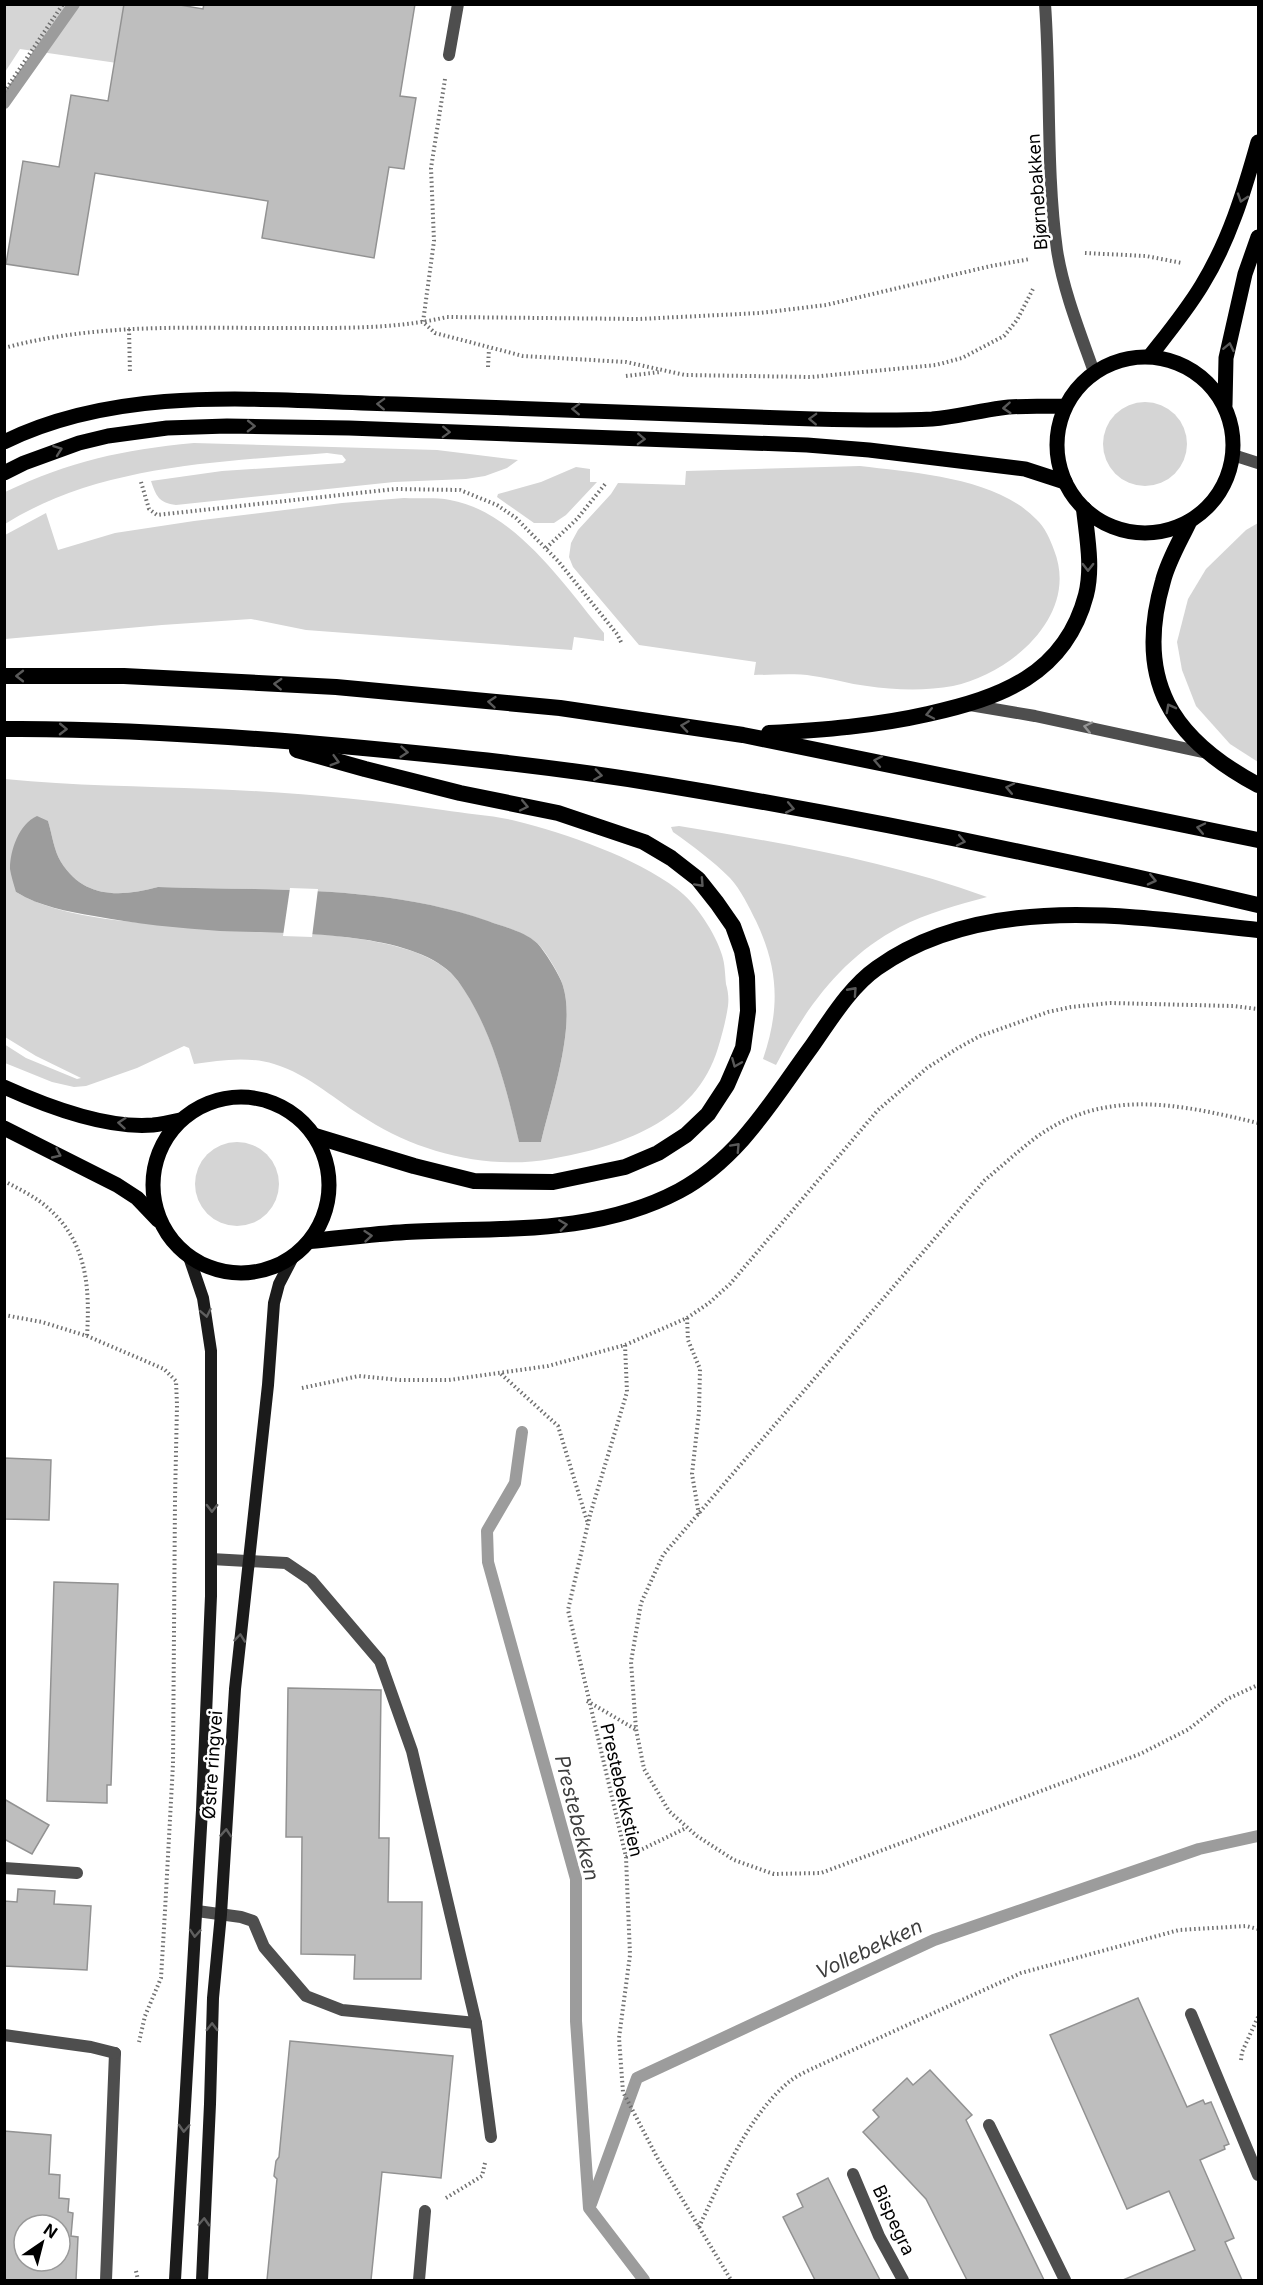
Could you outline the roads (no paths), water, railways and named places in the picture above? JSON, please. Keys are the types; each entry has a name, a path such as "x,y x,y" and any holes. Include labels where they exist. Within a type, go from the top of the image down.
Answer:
{"highway":[{"path":"743,735 873,725 969,705 1001,693 1027,679 1048,663 1065,644 1077,622 1086,594 1088,552 1084,509"},
{"path":"1189,522 1163,580 1155,614 1155,662 1160,689 1176,720 1207,753 1258,785"},
{"path":"4,676 124,676 336,687 560,708 743,735 1258,840"},
{"path":"4,729 63,728 258,739 473,758 663,784 927,834 1137,877 1258,905"},
{"path":"258,739 460,793 558,813 644,842 671,858 698,879 717,903 733,926 742,951 747,977 748,1011 743,1048 728,1085 708,1114 686,1135 658,1153 625,1167 553,1182 474,1181 414,1166 315,1136"},
{"path":"310,1241 405,1232 535,1229 606,1219 648,1206 706,1175 733,1150 760,1121 852,991 876,969 931,939 950,932 1029,916 1087,915 1157,919 1258,930"}],"main road":[{"path":"1150,356 1185,310 1217,258 1241,203 1258,142"},
{"path":"1225,405 1211,386 1194,370 1172,360 1150,356 1130,357 1111,363 1094,372 1078,387 1065,406 1057,436 1059,467 1065,482 1084,509 1102,522 1123,530 1146,534 1168,531 1189,522 1206,510 1219,494 1228,475 1233,455 1232,430 1225,405 1226,358 1245,274 1258,237"},
{"path":"4,442 41,426 72,417 128,405 165,402 258,399 817,419 932,419 1002,408 1065,406"},
{"path":"4,473 24,463 79,443 108,436 167,429 227,426 349,428 807,445 869,450 1025,469 1065,482"},
{"path":"4,1087 45,1105 103,1121 151,1125 180,1120"},
{"path":"4,1128 117,1185 136,1198 161,1223 173,1242 189,1257 223,1272 241,1274 269,1269 293,1257 310,1241 319,1228 329,1197 327,1166 315,1136 302,1121 270,1101 251,1097 232,1097 213,1101 195,1109 180,1120 166,1137 157,1158 152,1179 154,1202 161,1223"},
{"name":"Østre ringvei","path":"175,2280 197,1911 211,1559 211,1351 203,1298 189,1257"},
{"name":"Østre ringvei","path":"202,2280 213,1998 221,1914 235,1689 268,1385 274,1304 279,1284 293,1257"}],"street":[{"path":"448,55 458,4"},
{"name":"Bjørnebakken","path":"1045,4 1050,69 1050,183 1058,252 1076,319 1094,372"},
{"path":"1233,455 1258,463"},
{"path":"969,705 1035,716 1207,753"},
{"path":"211,1559 286,1563 311,1580 380,1661 412,1751 476,2023 491,2137"},
{"path":"4,1868 77,1873"},
{"path":"197,1911 253,1921 264,1947 306,1996 342,2010 476,2023"},
{"path":"1191,2014 1258,2175"},
{"path":"4,2036 92,2047 115,2053 106,2280"},
{"path":"988,2125 1065,2280"},
{"name":"Bispegra","path":"853,2175 879,2236 903,2280"},
{"path":"419,2280 425,2211"}],"waterway":[{"name":"Prestebekken","path":"4,103 74,4"},
{"name":"Prestebekken","path":"522,1432 515,1483 487,1531 488,1562 576,1879 576,2021 589,2208 644,2280"},
{"name":"Vollebekken","path":"591,2204 637,2078 934,1940 1199,1849 1258,1836"}]}
